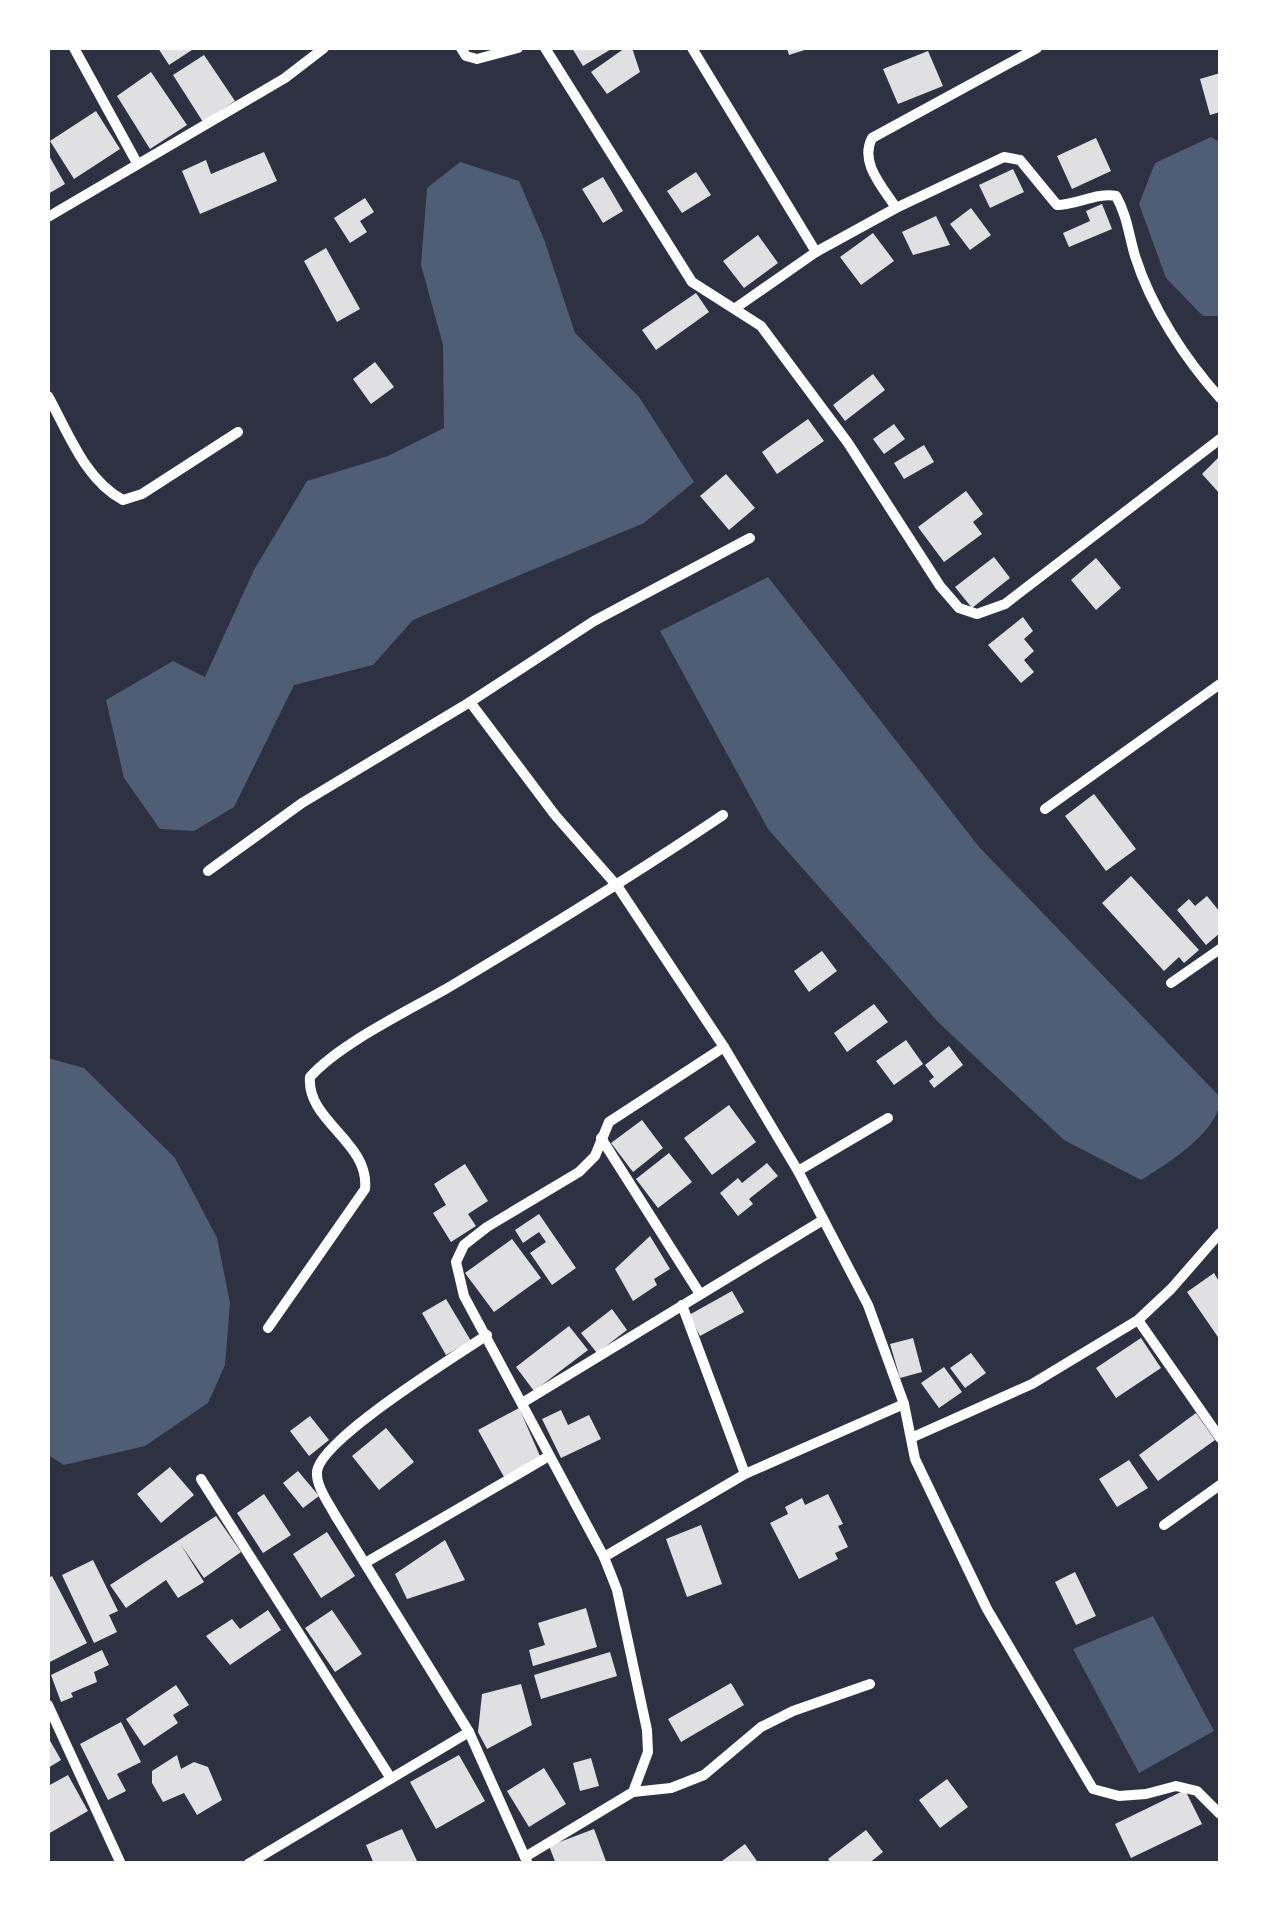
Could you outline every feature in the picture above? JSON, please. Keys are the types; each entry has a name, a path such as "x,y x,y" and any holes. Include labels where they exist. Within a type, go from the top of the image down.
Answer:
{"street":[{"path":"74,48 137,163"},
{"path":"48,216 285,78 324,48"},
{"path":"461,48 466,56 477,59 518,48"},
{"path":"545,48 692,282 761,326 837,428 940,586 960,608 978,614 1005,604 1220,439"},
{"path":"692,48 816,252"},
{"path":"896,208 869,164 866,149 872,138 1037,48"},
{"path":"736,308 816,252 896,208 1004,157 1020,160 1057,205 1074,205 1108,194 1116,196 1159,311 1220,398"},
{"path":"48,396 92,474 106,491 123,500 142,494 238,432"},
{"path":"208,872 302,803 594,622 750,538"},
{"path":"1045,808 1220,684"},
{"path":"470,702 554,814 618,886 724,1047 798,1172 868,1305 904,1404 915,1460 986,1608 1093,1789 1120,1796 1176,1786 1197,1791 1220,1814"},
{"path":"268,1328 365,1189 362,1162 316,1102 308,1084 310,1077 364,1037 618,886 723,814"},
{"path":"1172,983 1220,949"},
{"path":"633,1792 648,1752 647,1730 617,1590 604,1557 458,1279 456,1262 464,1246 487,1226 579,1172 595,1156 608,1122 724,1047"},
{"path":"798,1172 888,1118"},
{"path":"602,1138 700,1294"},
{"path":"522,1403 824,1220"},
{"path":"911,1438 1032,1384 1138,1320 1171,1289 1220,1232"},
{"path":"682,1306 745,1474"},
{"path":"1138,1320 1220,1438"},
{"path":"487,1335 348,1431 326,1452 316,1469 319,1485 469,1732 526,1860 633,1792 671,1788 704,1775 761,1727 793,1711 870,1684"},
{"path":"604,1557 745,1474 904,1404"},
{"path":"365,1563 550,1456"},
{"path":"200,1480 390,1777"},
{"path":"1164,1526 1220,1484"},
{"path":"48,1705 121,1864"},
{"path":"248,1864 469,1732"}],"water":[{"path":"1211,137 1220,142 1220,316 1203,316 1166,278 1139,204 1155,163"},
{"path":"460,162 519,181 545,242 575,333 639,397 694,482 644,523 413,620 373,665 294,685 234,807 194,831 160,829 124,778 106,700 173,661 205,677 254,570 307,481 388,456 444,428 443,345 421,265 427,188"},
{"path":"768,577 980,848 1220,1097 1218,1110 1202,1134 1141,1180 1064,1140 938,1022 768,829 660,631"},
{"path":"48,1058 84,1068 175,1158 217,1238 230,1303 225,1365 208,1403 145,1446 64,1465 48,1455"},
{"path":"1153,1616 1214,1731 1139,1773 1073,1649"}],"building":[{"path":"158,48 195,48 169,65"},
{"path":"572,48 613,48 583,66"},
{"path":"625,48 632,48 640,72 607,94 591,72"},
{"path":"787,48 811,48 789,55"},
{"path":"928,51 943,86 898,104 883,69"},
{"path":"204,55 235,101 203,122 173,75"},
{"path":"151,72 187,125 150,149 117,96"},
{"path":"1220,73 1220,112 1210,115 1200,79"},
{"path":"96,111 120,149 74,179 50,141"},
{"path":"1096,138 1111,171 1072,189 1057,156"},
{"path":"264,152 277,181 200,214 182,171 206,160 211,174"},
{"path":"48,154 65,184 48,194"},
{"path":"1013,169 1024,192 990,208 979,185"},
{"path":"696,172 711,195 682,213 667,191"},
{"path":"603,177 623,211 603,223 582,189"},
{"path":"365,198 374,212 360,221 367,232 350,243 334,218"},
{"path":"1102,204 1112,229 1069,247 1063,233 1090,221 1086,211"},
{"path":"971,208 991,235 970,250 950,224"},
{"path":"936,216 950,245 913,255 902,232"},
{"path":"873,233 894,261 861,285 840,257"},
{"path":"758,235 778,263 744,288 723,261"},
{"path":"326,248 360,309 337,322 304,261"},
{"path":"696,293 709,312 656,350 642,330"},
{"path":"375,362 394,387 371,404 353,379"},
{"path":"873,374 885,390 845,421 833,405"},
{"path":"808,419 824,441 777,474 762,452"},
{"path":"894,424 905,439 884,454 873,439"},
{"path":"924,445 934,462 904,479 894,463"},
{"path":"1220,456 1220,494 1202,474"},
{"path":"726,474 755,508 729,530 700,496"},
{"path":"966,491 983,514 973,522 982,534 944,562 918,527"},
{"path":"994,557 1010,578 972,608 955,587"},
{"path":"1096,558 1121,588 1096,610 1071,580"},
{"path":"1023,617 1033,631 1024,639 1034,651 1024,660 1034,672 1021,683 988,645"},
{"path":"1094,794 1136,849 1106,871 1065,816"},
{"path":"1131,876 1199,950 1184,963 1179,957 1164,971 1102,903"},
{"path":"1207,896 1220,912 1220,933 1206,945 1177,910 1189,899 1195,906"},
{"path":"822,951 837,971 809,992 794,971"},
{"path":"874,1004 888,1022 847,1052 834,1033"},
{"path":"906,1040 923,1064 894,1085 876,1061"},
{"path":"949,1046 963,1065 934,1088 929,1081 934,1077 925,1065"},
{"path":"729,1105 756,1142 712,1175 684,1138"},
{"path":"642,1120 663,1148 633,1172 611,1143"},
{"path":"669,1153 692,1182 658,1208 636,1179"},
{"path":"767,1163 778,1176 749,1199 753,1204 738,1216 720,1193 738,1178 742,1183"},
{"path":"465,1164 488,1201 468,1214 476,1226 451,1242 433,1213 446,1205 434,1184"},
{"path":"539,1214 576,1268 552,1285 530,1253 546,1242 539,1232 523,1243 515,1230"},
{"path":"650,1236 670,1269 654,1279 657,1285 633,1301 615,1269"},
{"path":"512,1239 541,1278 494,1312 465,1273"},
{"path":"1214,1273 1220,1283 1220,1340 1187,1292"},
{"path":"732,1291 744,1312 700,1336 689,1315"},
{"path":"446,1299 471,1341 446,1355 422,1313"},
{"path":"612,1309 627,1330 597,1353 581,1333"},
{"path":"569,1326 588,1350 534,1391 516,1367"},
{"path":"913,1338 922,1372 900,1378 890,1344"},
{"path":"1141,1338 1161,1368 1116,1398 1096,1368"},
{"path":"971,1353 986,1373 965,1388 950,1368"},
{"path":"944,1367 962,1392 939,1408 921,1383"},
{"path":"519,1408 540,1456 504,1477 478,1430"},
{"path":"561,1410 568,1425 589,1415 601,1439 561,1458 542,1419"},
{"path":"1196,1413 1215,1440 1158,1481 1139,1455"},
{"path":"310,1416 329,1440 309,1456 290,1431"},
{"path":"386,1428 414,1462 379,1490 352,1456"},
{"path":"1129,1460 1148,1488 1117,1507 1099,1479"},
{"path":"170,1467 194,1495 161,1523 137,1494"},
{"path":"298,1471 319,1496 303,1508 283,1483"},
{"path":"264,1494 291,1535 263,1553 237,1513"},
{"path":"828,1494 843,1524 838,1526 848,1547 835,1553 838,1559 799,1579 770,1523 788,1514 785,1507 802,1498 805,1505"},
{"path":"216,1516 241,1552 204,1578 181,1545 204,1582 178,1598 166,1580 126,1608 110,1585"},
{"path":"701,1525 722,1584 687,1597 666,1539"},
{"path":"327,1532 355,1576 321,1598 293,1554"},
{"path":"445,1540 465,1580 407,1599 395,1574"},
{"path":"93,1560 118,1611 109,1615 117,1632 94,1643 62,1575"},
{"path":"1075,1572 1096,1616 1076,1625 1055,1582"},
{"path":"52,1576 87,1643 48,1663 48,1578"},
{"path":"586,1608 597,1647 533,1666 529,1650 545,1645 538,1623"},
{"path":"268,1610 281,1630 230,1665 206,1636 232,1619 240,1629"},
{"path":"332,1610 362,1654 335,1672 305,1628"},
{"path":"102,1650 109,1665 94,1672 97,1682 71,1693 73,1697 61,1702 51,1675"},
{"path":"610,1652 617,1676 541,1699 534,1675"},
{"path":"731,1683 744,1705 681,1742 668,1719"},
{"path":"521,1684 532,1725 487,1749 478,1732 482,1694"},
{"path":"176,1685 189,1705 173,1715 178,1723 144,1746 126,1719"},
{"path":"121,1722 141,1762 117,1774 126,1791 108,1800 80,1744"},
{"path":"48,1737 61,1760 48,1768"},
{"path":"177,1755 181,1769 194,1762 208,1767 222,1800 197,1815 184,1793 163,1802 152,1783 152,1771"},
{"path":"459,1755 485,1801 436,1829 410,1782"},
{"path":"591,1758 599,1786 580,1791 573,1763"},
{"path":"544,1768 566,1804 529,1827 507,1791"},
{"path":"68,1775 88,1811 48,1834 48,1786"},
{"path":"947,1779 968,1807 940,1828 919,1800"},
{"path":"1185,1790 1202,1824 1131,1858 1115,1824"},
{"path":"402,1829 417,1861 374,1864 366,1845"},
{"path":"594,1829 607,1864 556,1864 549,1846"},
{"path":"866,1830 883,1852 868,1864 832,1864 828,1859"},
{"path":"745,1844 759,1864 718,1864"}]}
